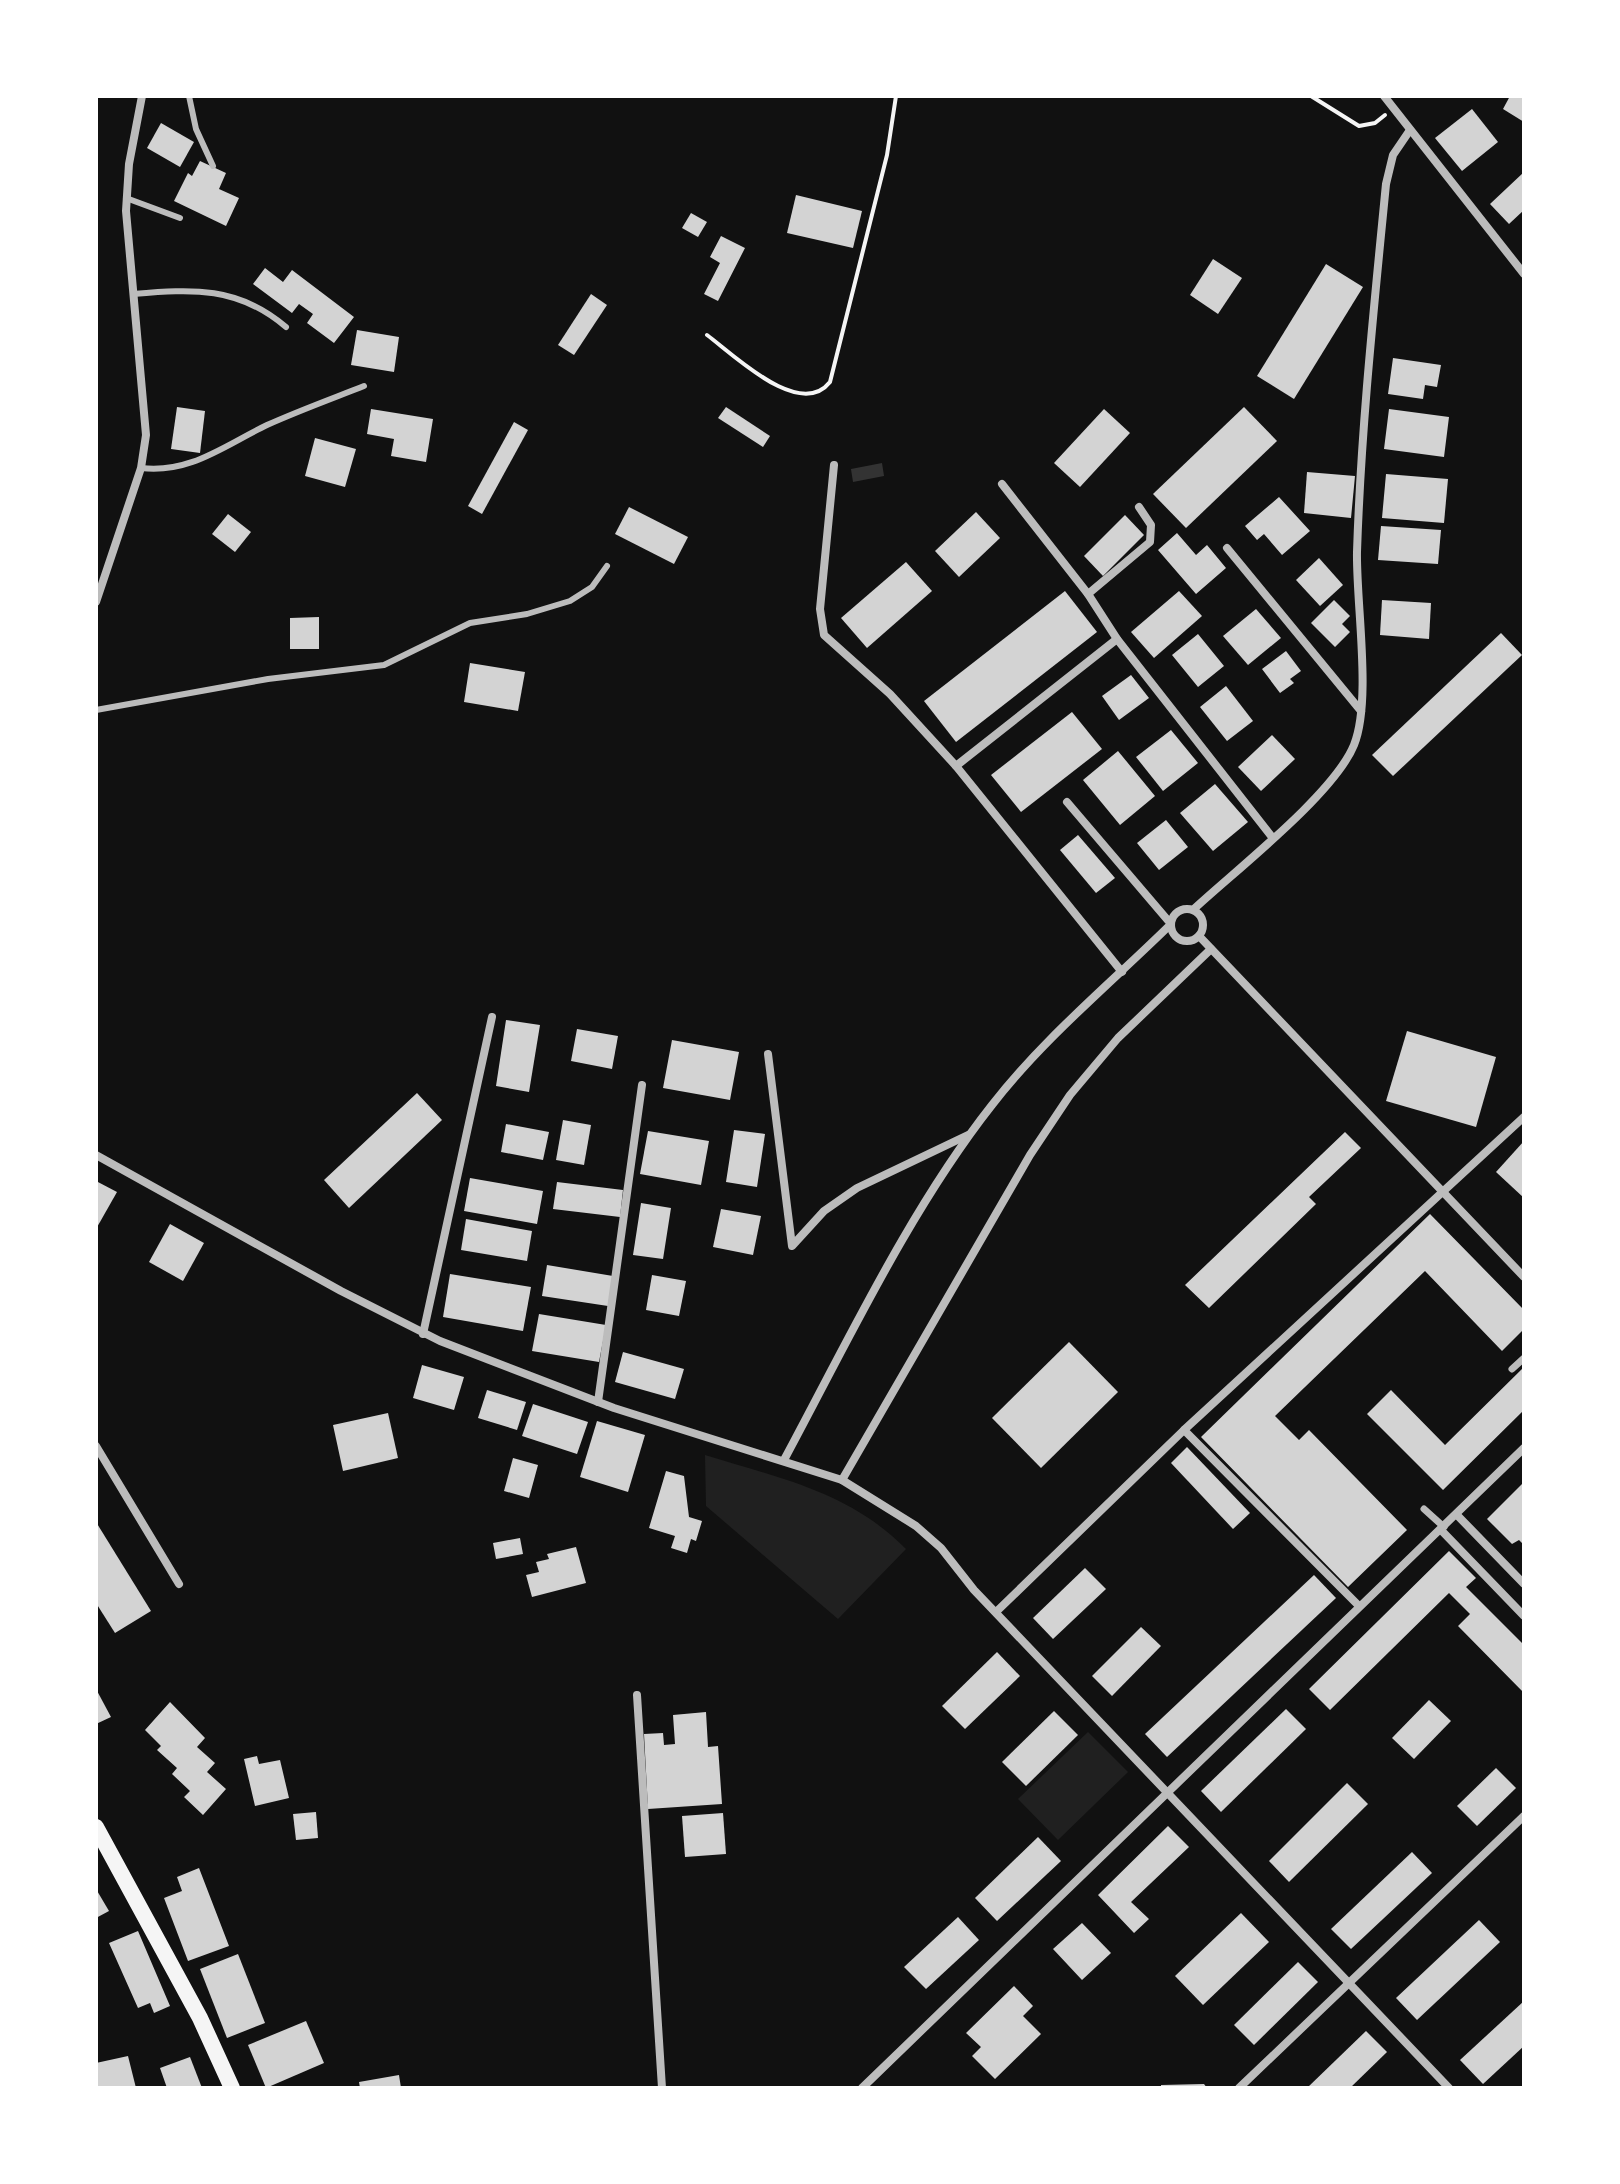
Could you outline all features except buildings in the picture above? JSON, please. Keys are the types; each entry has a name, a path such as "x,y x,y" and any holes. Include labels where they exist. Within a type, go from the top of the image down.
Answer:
{"main road":[{"path":"96,1827 200,2018 232,2088"}],"street":[{"path":"96,602 141,468 146,412 126,198 142,96"},
{"path":"1384,96 1524,274"},
{"path":"784,1460 872,1295 969,1135 1035,1053 1171,924 1181,909 1194,909 1272,837 1341,767 1354,745 1361,711 1357,563 1363,429 1386,184 1393,155 1410,130"},
{"path":"834,465 821,629 828,641 890,694 956,766 1122,972"},
{"path":"1002,484 1088,594 1117,639 1272,837"},
{"path":"1088,594 1150,542 1151,525 1139,507"},
{"path":"1227,548 1361,711"},
{"path":"956,766 1117,639"},
{"path":"1067,802 1171,924 1173,934 1181,940 1191,941 1199,936 1204,922 1194,909"},
{"path":"1199,936 1524,1277"},
{"path":"842,1480 1030,1155 1070,1095 1118,1038 1211,949"},
{"path":"423,1334 492,1017"},
{"path":"768,1054 792,1246 824,1211 857,1188 969,1135"},
{"path":"598,1402 642,1085"},
{"path":"996,1612 1184,1430 1524,1117"},
{"path":"96,1155 423,1334 598,1402 842,1480 892,1508 926,1535 1449,2088"},
{"path":"1512,1369 1524,1358"},
{"path":"1184,1430 1359,1606"},
{"path":"96,1446 179,1584"},
{"path":"862,2088 1524,1448"},
{"path":"1424,1509 1524,1616"},
{"path":"1457,1515 1524,1584"},
{"path":"637,1695 662,2088"},
{"path":"1239,2088 1524,1816"}],"lane":[{"path":"189,96 196,129 213,166"},
{"path":"126,198 180,218"},
{"path":"133,294 189,291 240,297 265,309 286,327"},
{"path":"141,468 165,470 189,464 266,425 364,386"},
{"path":"96,710 256,681 384,665 470,623 527,614 570,601 592,587 607,566"}],"path":[{"path":"707,335 790,393 812,395 830,382 843,342 887,155 896,96"},
{"path":"1311,96 1359,126 1375,123 1392,108"}],"shaded area":[{"path":"882,463 884,476 853,482 851,469"},
{"path":"705,1455 786,1480 837,1500 884,1530 906,1549 838,1619 706,1506"},
{"path":"1088,1732 1128,1772 1058,1840 1018,1799"}]}
